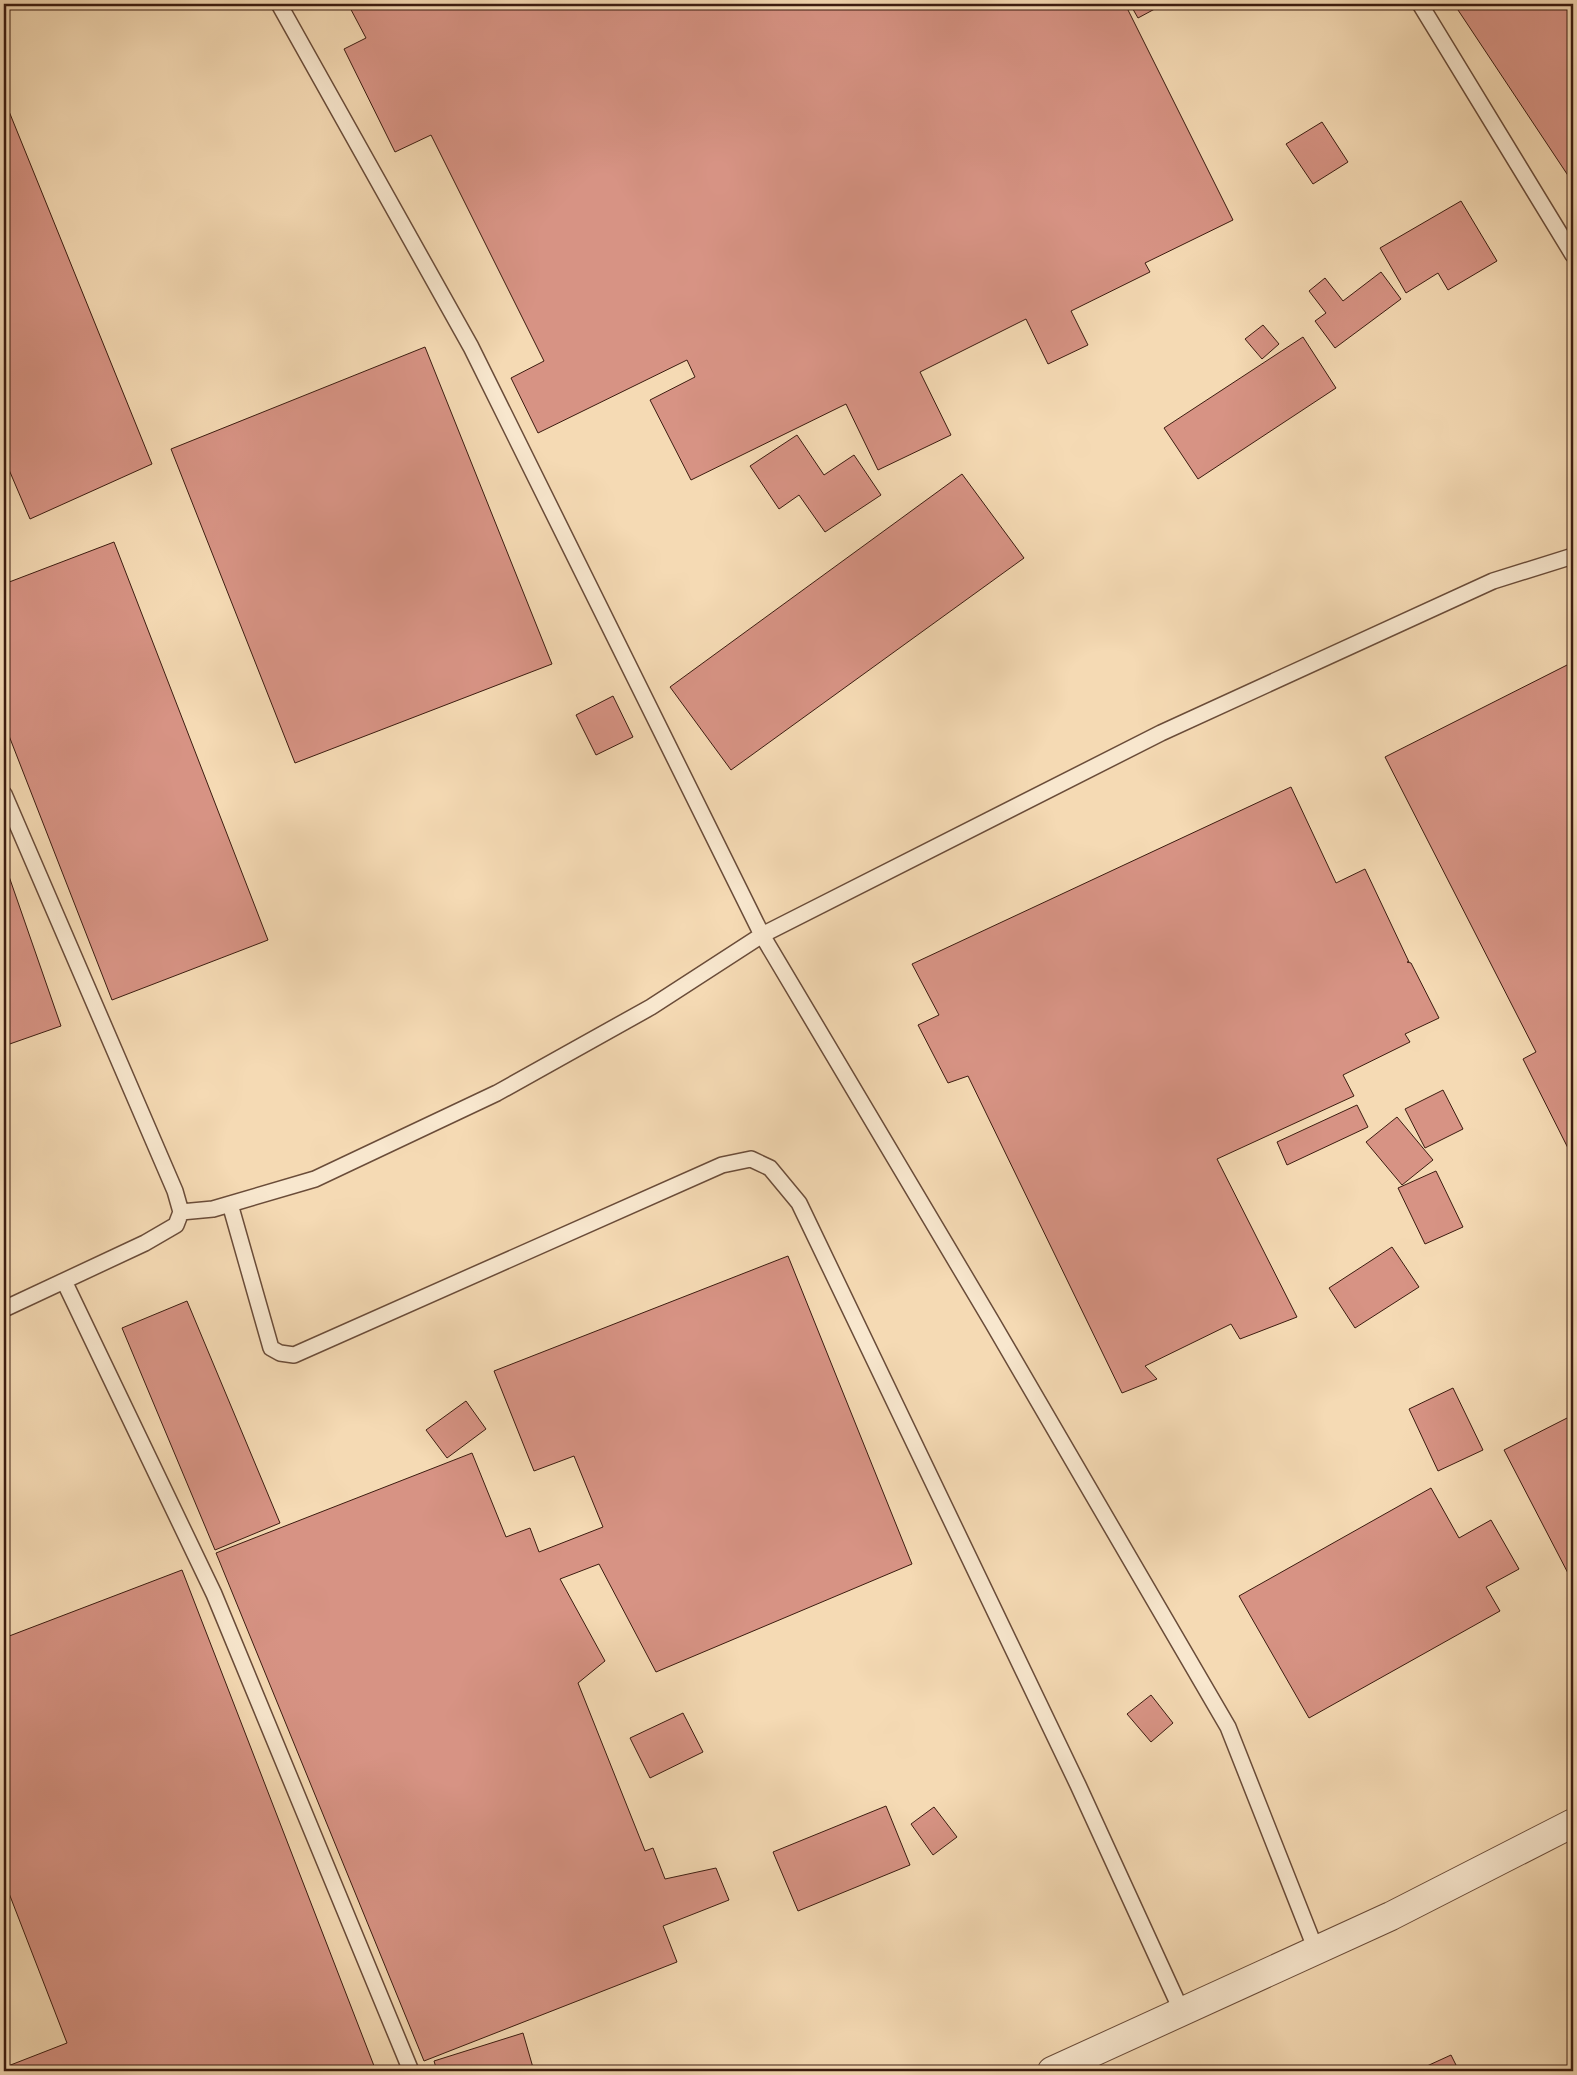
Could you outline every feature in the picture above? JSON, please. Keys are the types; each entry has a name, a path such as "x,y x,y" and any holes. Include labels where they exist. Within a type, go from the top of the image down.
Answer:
{"street":[{"path":"1052,2071 1391,1916 1573,1823"}],"lane":[{"path":"279,4 471,347 762,935 997,1330 1228,1727 1316,1950"},
{"path":"1420,4 1573,255"},
{"path":"181,1212 212,1210 315,1179 497,1093 651,1007 762,935 1161,733 1493,581 1573,556"},
{"path":"4,794 175,1191 181,1212 176,1225 145,1243 4,1309"},
{"path":"230,1204 271,1348 280,1353 294,1355 722,1165 752,1159 770,1168 800,1203 1078,1785 1182,2012"},
{"path":"64,1282 214,1594 391,2028 411,2071"}],"building":[{"path":"348,4 1125,4 1233,220 1145,263 1150,272 1071,311 1088,345 1048,364 1026,319 920,372 951,435 878,470 846,404 691,480 650,400 695,377 687,360 538,433 511,378 544,361 431,135 395,152 344,49 366,38"},
{"path":"1130,4 1164,4 1138,18"},
{"path":"1454,4 1573,4 1573,183"},
{"path":"4,99 152,464 30,519 4,458"},
{"path":"1322,122 1348,162 1313,184 1286,144"},
{"path":"1461,201 1497,261 1448,290 1438,273 1406,293 1380,248"},
{"path":"1381,272 1401,299 1335,348 1315,321 1326,313 1309,291 1325,278 1343,301"},
{"path":"1263,325 1279,344 1262,359 1245,339"},
{"path":"1303,337 1336,388 1198,479 1164,428"},
{"path":"425,347 552,664 295,763 171,449"},
{"path":"797,435 824,475 854,455 881,495 825,532 799,495 779,509 750,466"},
{"path":"962,474 1024,558 731,770 670,687"},
{"path":"114,542 268,940 112,1000 4,723 4,584"},
{"path":"1573,662 1573,1158 1523,1059 1536,1052 1385,757"},
{"path":"613,696 633,737 596,755 576,715"},
{"path":"1291,787 1336,883 1365,869 1409,962 1407,962 1411,963 1439,1018 1405,1034 1410,1042 1343,1075 1354,1096 1217,1159 1297,1317 1240,1339 1231,1324 1145,1366 1157,1379 1122,1393 968,1076 948,1083 918,1025 939,1015 912,964"},
{"path":"4,862 61,1026 4,1046"},
{"path":"1443,1090 1463,1129 1425,1148 1405,1109"},
{"path":"1357,1105 1368,1127 1287,1165 1277,1142"},
{"path":"1397,1117 1433,1160 1402,1185 1366,1142"},
{"path":"1436,1171 1463,1227 1425,1244 1398,1188"},
{"path":"1392,1247 1419,1287 1355,1328 1329,1288"},
{"path":"788,1256 912,1564 656,1672 599,1564 560,1579 605,1661 578,1683 645,1851 653,1848 665,1879 716,1868 729,1900 663,1926 677,1962 424,2061 216,1553 472,1453 506,1537 530,1528 539,1552 603,1527 574,1456 534,1471 494,1371"},
{"path":"187,1301 280,1523 215,1550 122,1328"},
{"path":"1453,1388 1483,1450 1438,1471 1409,1409"},
{"path":"466,1401 486,1429 447,1458 426,1430"},
{"path":"1573,1415 1573,1576 1570,1577 1504,1450"},
{"path":"1431,1488 1459,1538 1491,1520 1519,1569 1486,1587 1500,1611 1309,1718 1239,1596"},
{"path":"182,1570 376,2071 10,2071 8,2066 67,2043 5,1883 8,1882 4,1871 4,1638"},
{"path":"1151,1695 1173,1723 1151,1742 1127,1714"},
{"path":"683,1713 703,1752 650,1778 630,1738"},
{"path":"886,1806 910,1865 798,1911 773,1852"},
{"path":"934,1807 957,1837 933,1855 911,1824"},
{"path":"523,2033 534,2071 437,2071 434,2061"},
{"path":"1451,2055 1459,2071 1416,2071"}]}
